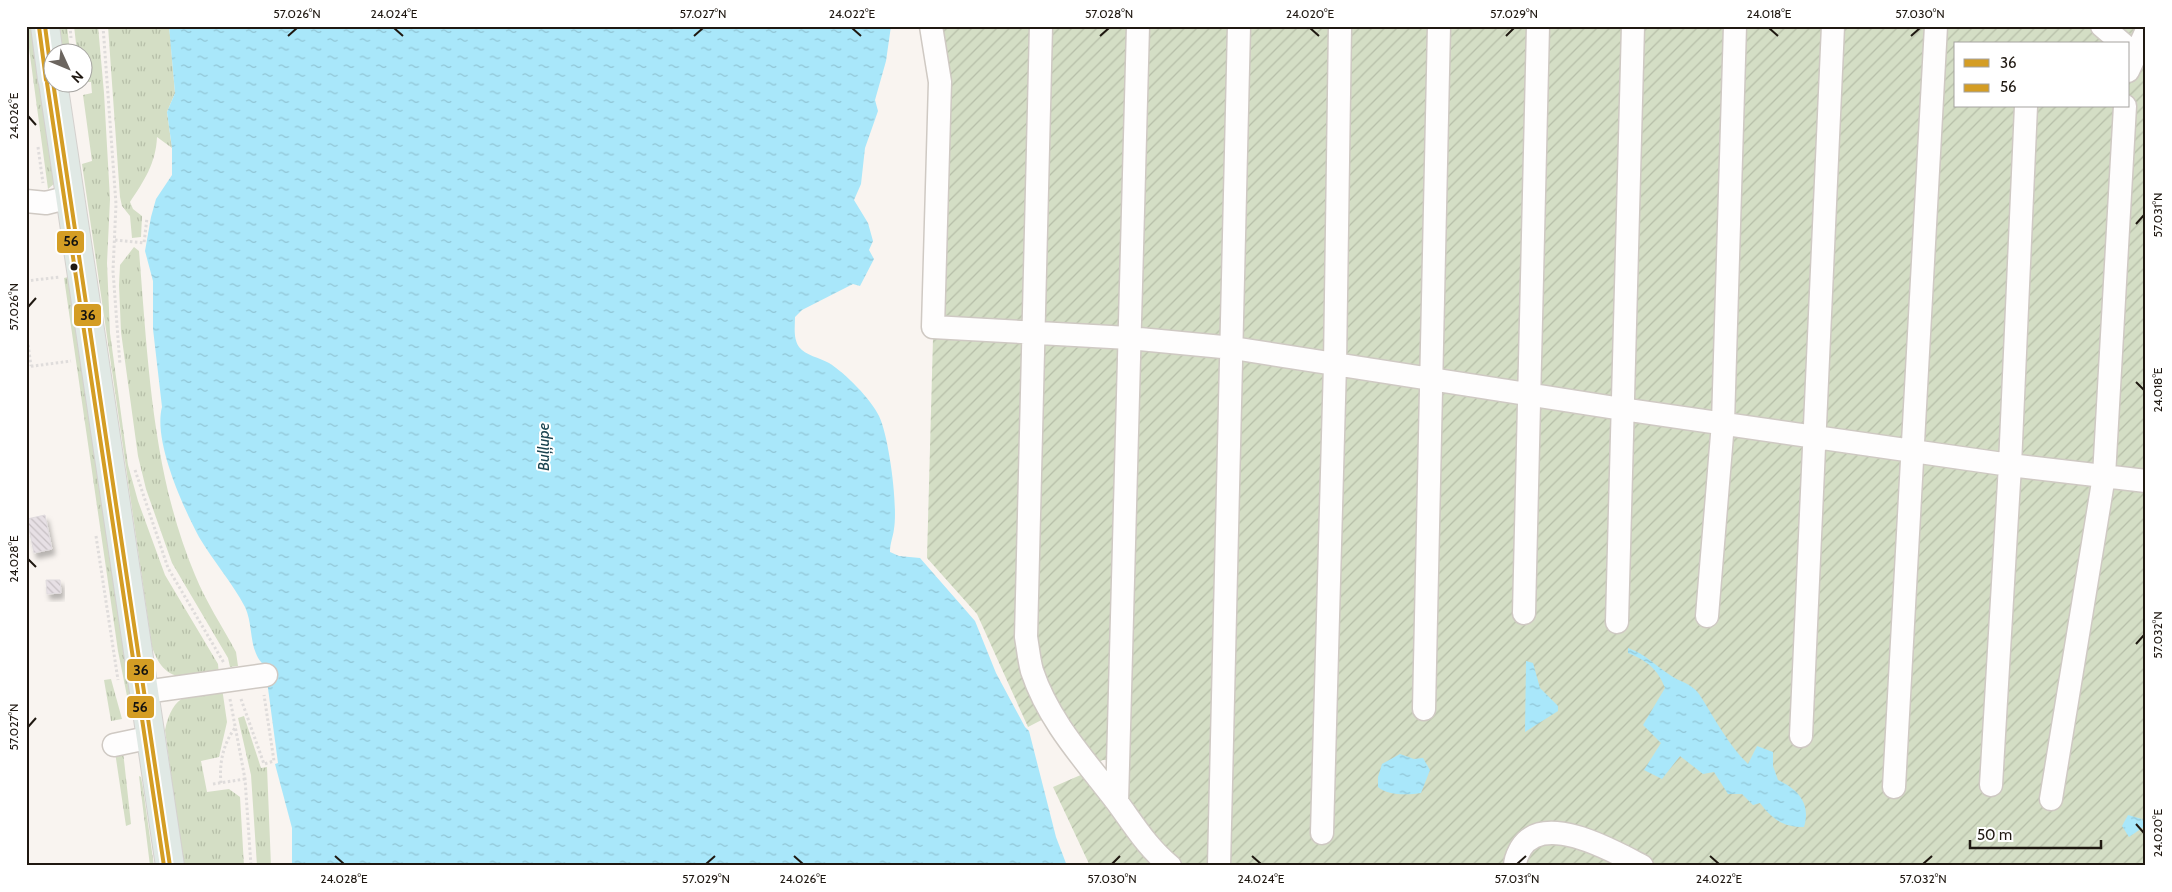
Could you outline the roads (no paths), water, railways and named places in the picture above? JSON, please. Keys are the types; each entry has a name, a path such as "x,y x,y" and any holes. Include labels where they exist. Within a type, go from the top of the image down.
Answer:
{"main road":[{"path":"45,26 47,42"},
{"path":"55,92 170,866"}],"street":[{"path":"932,26 940,82 933,327 1130,338 1233,348 1622,409 2010,465 2146,481"},
{"path":"1041,26 1026,637 1032,671 1053,717 1074,749 1117,802 1140,837 1170,866"},
{"path":"1117,802 1138,26"},
{"path":"1219,866 1233,348 1239,26"},
{"path":"1322,833 1335,364 1340,26"},
{"path":"1424,709 1439,26"},
{"path":"1524,613 1538,26"},
{"path":"1616,622 1632,26"},
{"path":"1708,616 1723,423 1735,26"},
{"path":"1801,736 1816,437 1833,26"},
{"path":"1894,787 1936,26"},
{"path":"2102,26 2118,42"},
{"path":"2132,56 2146,32"},
{"path":"1991,785 2010,465 2026,108"},
{"path":"2051,799 2104,476 2125,108"},
{"path":"26,201 46,203 70,198"},
{"path":"145,692 226,680 265,681"},
{"path":"114,745 152,737"},
{"path":"1515,866 1515,859 1525,843 1538,834 1564,833 1590,841 1642,866"}],"water":[{"name":"Buļļupe","path":"169,26 891,26 886,61 875,100 878,111 865,148 861,184 854,200 868,223 873,241 869,250 874,259 860,286 853,284 802,310 795,317 796,340 802,350 829,363 850,380 864,394 879,416 886,439 894,488 895,518 890,552 899,556 920,558 975,621 996,673 1029,731 1056,837 1067,866 292,866 292,828 275,764 278,763 265,666 256,654 245,607 210,555 185,509 171,474 162,437 160,421 162,407 153,329 153,281 145,251 156,199 172,175 172,148 167,112 175,93"},
{"path":"1628,648 1696,690 1728,740 1748,764 1757,746 1773,752 1773,766 1778,780 1792,788 1802,799 1806,811 1804,827 1784,824 1769,814 1760,803 1753,805 1742,794 1728,794 1714,772 1703,774 1680,756 1662,779 1644,770 1661,743 1643,725 1665,688 1655,670 1646,662 1628,653"},
{"path":"1526,661 1533,663 1540,688 1558,706 1558,711 1525,732"},
{"path":"1400,754 1414,759 1423,758 1430,770 1421,793 1393,793 1378,787 1378,777 1382,764"},
{"path":"2128,815 2142,819 2145,826 2129,837 2122,826"}]}
